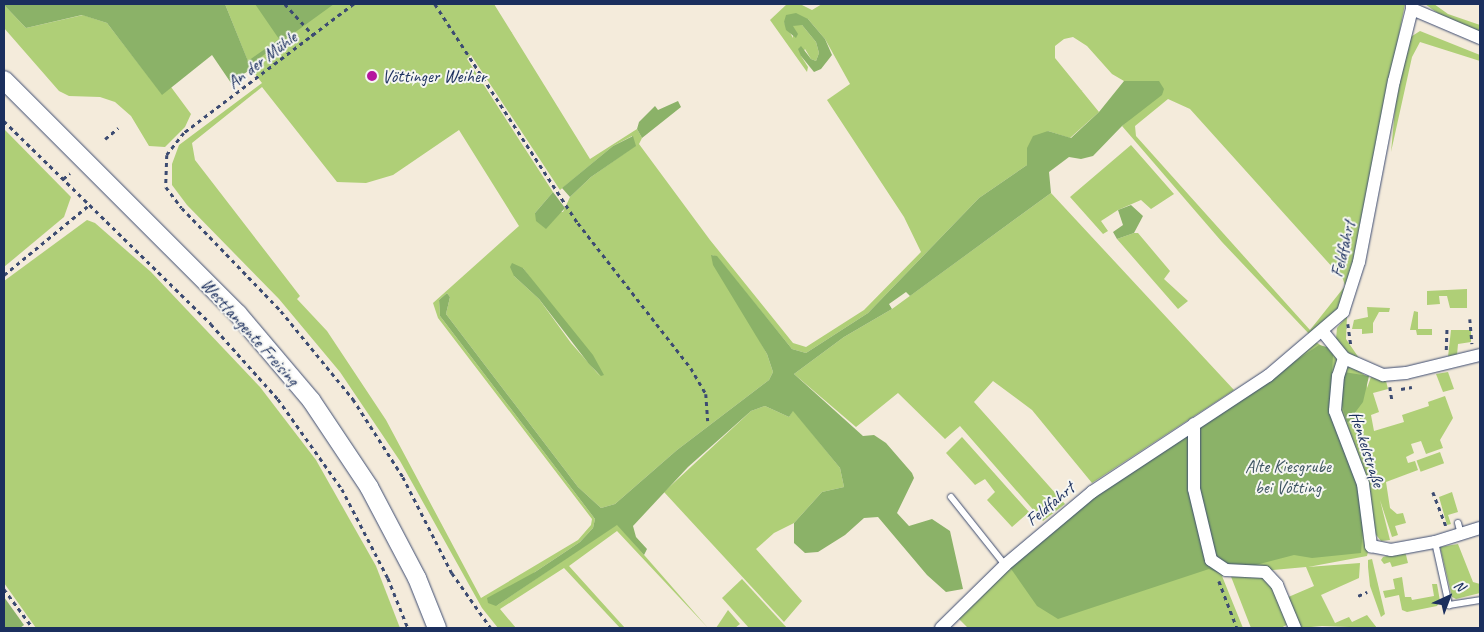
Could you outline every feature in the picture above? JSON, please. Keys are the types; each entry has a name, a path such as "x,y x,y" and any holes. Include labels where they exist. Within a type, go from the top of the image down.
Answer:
{"main road":[{"name":"Westtangente Freising","path":"4,80 238,314 311,400 369,487 417,578 437,628"}],"street":[{"name":"Feldfahrt","path":"941,628 1005,565 1113,476 1268,376 1323,332 1343,312 1359,262 1394,81 1412,6 1453,29 1480,38"},
{"path":"1323,332 1344,358 1361,368 1389,376 1476,356"},
{"name":"Henkelstraße","path":"1344,358 1338,376 1335,411 1363,484 1370,543 1379,550 1391,550 1435,542 1459,528 1480,528"},
{"path":"1194,424 1194,489 1211,560 1226,570 1265,572 1277,585 1295,628"}],"lane":[{"path":"951,497 1005,565"},
{"path":"1435,542 1449,605 1480,600"}],"path":[{"path":"286,4 314,36"},
{"name":"An der Mühle","path":"354,4 184,134 168,155 165,176 171,196 281,311 352,399 403,477 452,573 491,628"},
{"path":"435,4 563,200 691,368 706,394 708,421"},
{"path":"4,121 211,324 278,399 342,489 388,578 408,628"},
{"path":"105,139 118,128"},
{"path":"63,179 70,173"},
{"path":"4,275 89,205"},
{"path":"1347,303 1350,312 1348,340 1356,352"},
{"path":"1470,319 1476,356"},
{"path":"1445,363 1447,326"},
{"path":"1401,389 1412,387"},
{"path":"1433,492 1446,525"},
{"path":"1211,560 1237,628"},
{"path":"4,589 33,628"},
{"path":"1358,596 1367,592"}],"green space":[{"path":"225,4 494,4 590,159 637,129 642,138 639,144 710,240 793,343 806,347 864,310 921,252 904,217 827,100 850,84 825,39 808,19 784,22 793,38 793,26 796,23 802,25 816,42 819,53 816,61 811,59 805,49 801,56 808,67 807,72 770,20 787,4 800,4 812,10 822,4 1405,4 1355,261 1342,304 1331,319 1311,336 1222,242 1122,126 1155,97 1133,81 1124,81 1112,74 1087,46 1073,37 1064,39 1055,46 1055,58 1099,112 1070,138 1048,131 1027,149 1027,165 979,198 868,313 806,353 792,349 717,257 712,255 767,354 773,372 769,380 677,450 615,504 601,508 578,487 446,314 450,297 447,293 439,300 440,316 595,519 593,528 580,542 535,572 496,606 617,524 708,628 617,531 569,566 625,628 620,628 564,568 500,609 516,628 498,628 482,608 400,461 340,372 279,299 187,205 172,185 172,164 179,145 262,83 251,69","holes":["471,55 560,190 613,146 632,136 635,146 591,177 570,197 563,212 535,213 553,192 467,59","262,87 337,182 366,183 393,175 459,130 519,226 433,303 438,318 592,519 591,525 578,540 481,598 386,420 327,331 297,299 300,296 195,160 192,143","1168,99 1190,109 1343,279 1345,286 1310,330 1136,136 1135,126","523,268 600,376 571,343 539,299 514,276"]},
{"path":"225,4 248,61 279,39 255,4 334,4 250,65 251,69 231,83 212,55 162,95 107,23 82,15 26,28 4,5"},
{"path":"1425,4 1434,4 1448,14 1480,25 1480,32 1443,17"},
{"path":"4,5 26,28 83,15 107,23 162,94 171,87 191,114 185,127 165,147 149,146 131,116 115,102 100,97 69,96 59,91 4,28"},
{"path":"796,13 808,19 825,39 832,55 821,69 814,72 801,56 798,49 801,46 811,59 816,61 819,53 816,42 802,25 793,26 798,34 796,38 786,30 784,22 786,15"},
{"path":"1420,31 1480,55 1480,61 1420,42 1412,57 1391,152 1397,87 1409,38"},
{"path":"1124,81 1159,81 1164,89 1162,95 1122,126 1093,156 1081,159 1069,157 1049,172 1051,193 910,296 906,292 889,304 892,309 844,337 794,374 863,436 874,435 886,443 912,473 914,478 897,513 909,526 932,519 950,531 963,589 946,592 927,575 878,517 864,518 845,535 818,552 805,553 794,543 794,523 822,492 844,487 840,468 793,411 789,417 765,406 751,411 688,467 633,526 636,537 647,549 644,555 617,525 496,606 488,603 487,598 535,572 580,542 593,528 595,519 440,316 439,300 447,293 450,297 446,314 578,487 601,508 615,504 677,450 769,380 773,372 767,354 713,265 711,255 717,256 792,349 806,353 868,313 979,198 1027,165 1027,148 1033,136 1048,131 1071,138 1099,112"},
{"path":"678,101 681,107 642,138 637,129 639,122 655,106 658,110"},
{"path":"4,129 71,197 64,217 4,267"},
{"path":"633,136 636,146 591,177 570,197 562,188 613,146"},
{"path":"1131,145 1174,194 1151,209 1141,200 1118,210 1101,221 1108,231 1103,234 1070,197"},
{"path":"553,192 565,208 546,229 536,221 535,213"},
{"path":"1051,193 1234,390 1092,483 1032,410 993,381 974,402 1065,504 1043,521 960,426 945,439 898,393 856,427 794,374 844,337 892,309"},
{"path":"1131,205 1143,216 1134,233 1117,239 1113,232 1123,225 1118,210"},
{"path":"87,220 95,223 151,272 260,387 316,460 376,566 400,628 36,628 4,583 4,281"},
{"path":"1138,233 1170,271 1164,279 1188,301 1178,309 1117,239"},
{"path":"512,263 523,268 593,355 604,375 601,376 589,364 539,299 514,276 510,267"},
{"path":"1467,289 1467,308 1450,308 1447,296 1439,296 1440,304 1427,305 1427,291"},
{"path":"1367,307 1390,308 1389,312 1379,312 1373,323 1373,333 1362,334 1362,329 1352,329 1354,320 1368,317"},
{"path":"1414,311 1418,312 1418,329 1432,329 1432,335 1417,335 1416,330 1410,330"},
{"path":"1347,316 1346,339 1363,364 1344,350 1336,339 1337,328"},
{"path":"1451,330 1471,330 1471,342 1458,344 1457,355 1448,357"},
{"name":"Alte Kiesgrube bei Vötting","path":"1316,342 1366,376 1367,388 1371,377 1386,381 1388,389 1373,393 1379,412 1371,415 1374,431 1404,422 1402,415 1429,406 1428,402 1445,396 1453,418 1440,440 1443,448 1426,454 1421,441 1411,444 1414,453 1406,457 1408,463 1415,461 1418,470 1386,482 1390,508 1397,514 1403,513 1406,523 1395,526 1398,535 1392,537 1380,500 1390,540 1381,541 1373,531 1367,556 1308,567 1360,563 1359,578 1321,595 1335,623 1349,617 1352,622 1367,615 1377,628 1322,626 1300,628 1286,598 1314,586 1306,567 1263,571 1273,583 1290,623 1281,628 1251,628 1230,574 1222,576 1243,628 968,628 957,617 1009,566"},
{"name":"Alte Kiesgrube bei Vötting","path":"1319,345 1327,347 1333,355 1331,392 1359,488 1363,528 1361,553 1312,558 1294,555 1221,574 1209,569 1058,619 1037,606 1009,566 1087,501"},
{"path":"1344,372 1369,376 1363,402 1354,414 1355,420 1347,422 1340,399"},
{"path":"1448,372 1454,389 1443,392 1436,374"},
{"path":"765,406 789,417 793,410 840,468 844,487 822,492 794,523 774,533 756,549 802,601 784,622 664,492 751,411"},
{"path":"962,437 1029,512 1012,527 987,500 995,492 985,479 975,485 946,453"},
{"path":"1440,452 1444,463 1421,472 1417,461"},
{"path":"1452,492 1458,512 1448,515 1451,524 1447,525 1439,497"},
{"path":"1458,544 1473,582 1480,584 1480,593 1456,599 1452,597 1440,547"},
{"path":"1405,551 1408,563 1392,567 1390,562 1384,564 1381,560 1383,557"},
{"path":"1372,559 1385,614 1381,617 1370,586 1368,560"},
{"path":"1402,577 1405,597 1411,597 1412,600 1434,596 1432,584 1437,584 1440,601 1437,606 1407,612 1402,610 1399,595 1385,598 1383,591 1395,589 1393,579"},
{"path":"742,579 787,628 749,628 722,598"},
{"path":"4,597 24,625 20,628 4,628"},
{"path":"728,610 740,624 735,628 716,628"}],"place":[{"name":"Vöttinger Weiher","path":"372,76"}]}
